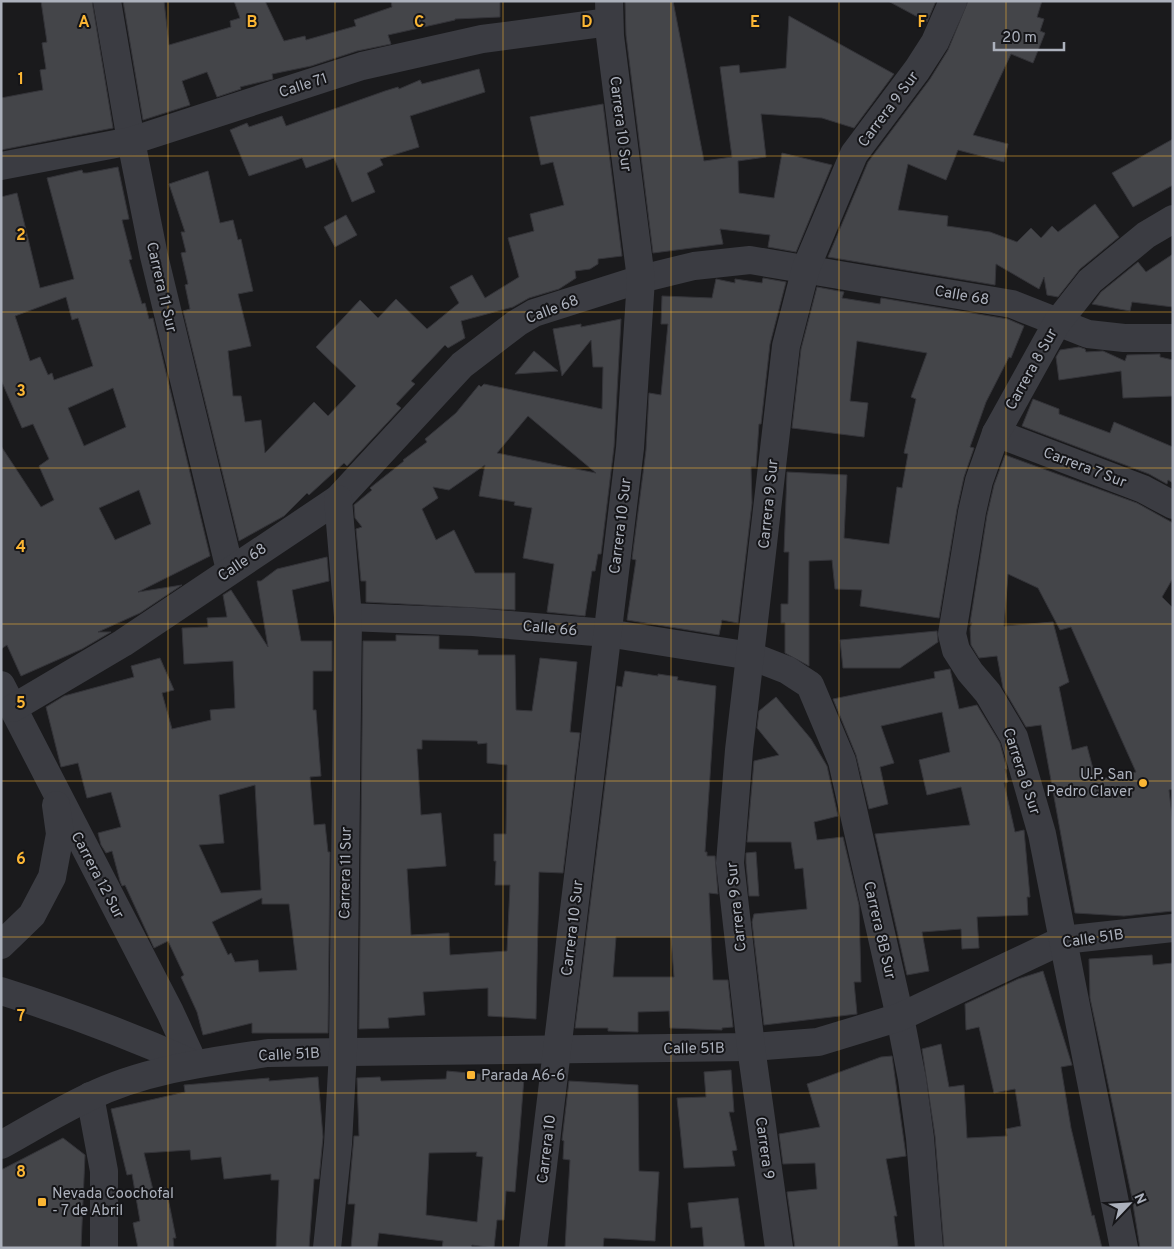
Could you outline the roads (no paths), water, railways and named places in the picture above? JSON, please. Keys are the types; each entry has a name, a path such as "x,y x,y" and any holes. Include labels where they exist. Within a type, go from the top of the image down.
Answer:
{"street":[{"name":"Carrera 11 Sur","path":"106,1 154,256 230,570"},
{"name":"Carrera 9 Sur","path":"751,1047 730,863 739,750 786,346 806,268 854,154 917,70 934,42 953,1"},
{"name":"Calle 71","path":"1,166 131,141 362,66 609,12"},
{"name":"Carrera 10 Sur","path":"558,1051 630,448 641,279 609,12"},
{"path":"1057,323 1090,281 1146,235 1173,219"},
{"name":"Calle 68","path":"7,696 123,643 338,499 462,366 517,323 534,313 641,279 694,266 750,260 1012,304 1088,334 1124,338 1173,338"},
{"name":"Carrera 8 Sur","path":"1057,323 996,433 972,512 952,634 956,650 988,693 1014,737 1042,834 1124,1248"},
{"name":"Carrera 7 Sur","path":"996,433 1143,489 1173,505"},
{"name":"Carrera 11 Sur","path":"327,1248 338,1144 343,1051 348,617 338,499"},
{"name":"Calle 66","path":"348,617 473,622 607,633 751,656"},
{"name":"Carrera 8B Sur","path":"751,656 787,670 810,685 822,709 842,761 900,1017 917,1118 929,1248"},
{"name":"Carrera 12 Sur","path":"7,696 54,791 170,1012 194,1064"},
{"path":"1,945 32,915 52,877 60,834 54,791"},
{"name":"Calle 51B","path":"1,1145 90,1096 142,1078 194,1064 268,1053 558,1051 751,1047 818,1042 900,1017 1063,940 1173,928"},
{"path":"1,991 60,1009 128,1034 194,1064"},
{"name":"Carrera 9","path":"751,1047 779,1248"},
{"name":"Carrera 10","path":"534,1248 558,1051"},
{"path":"90,1096 104,1171 104,1248"}],"place":[{"name":"U.P. San Pedro Claver","path":"1143,783"},
{"name":"Parada A6-6","path":"471,1075"},
{"name":"Nevada Coochofal - 7 de Abril","path":"42,1202"}]}
